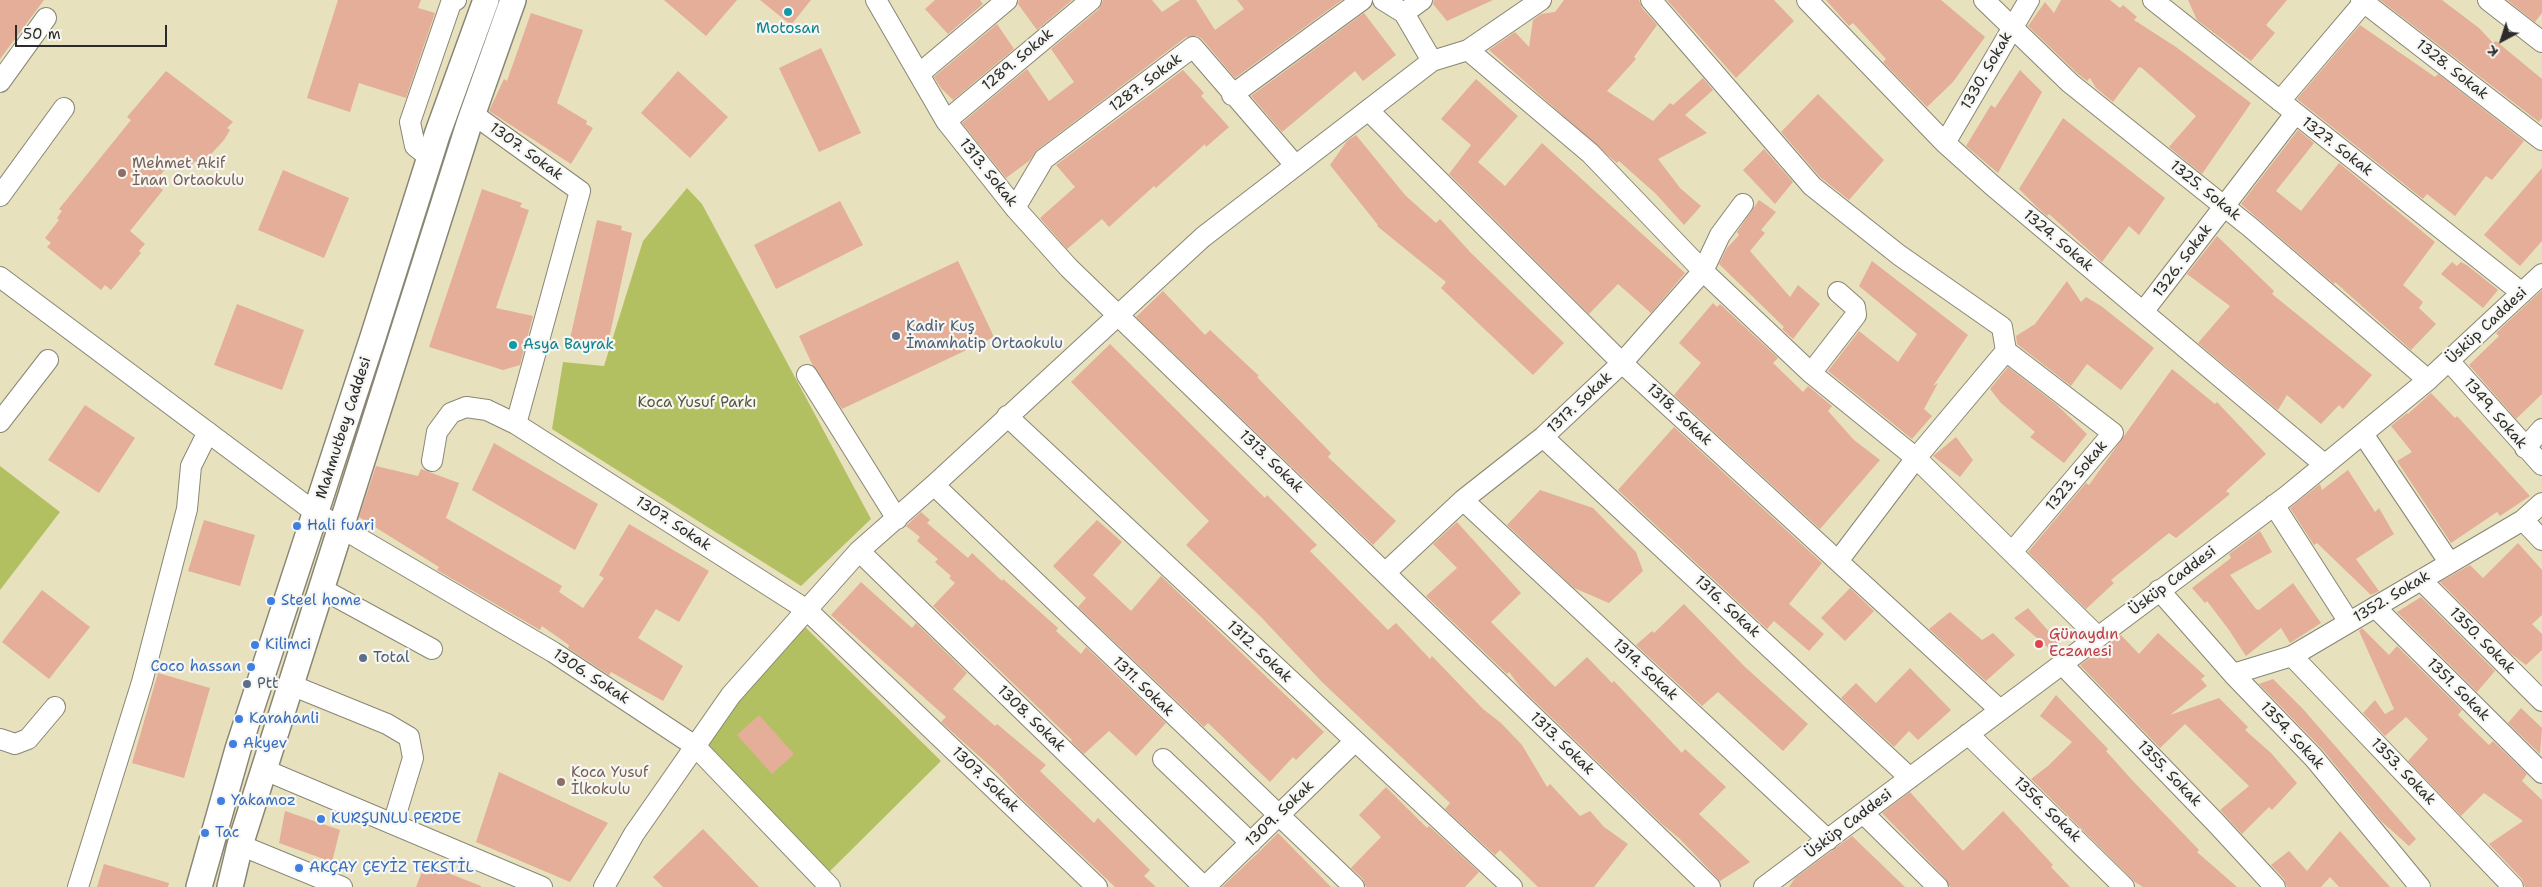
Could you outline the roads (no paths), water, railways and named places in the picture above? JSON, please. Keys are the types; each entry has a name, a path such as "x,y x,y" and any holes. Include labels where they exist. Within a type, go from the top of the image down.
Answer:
{"main road":[{"name":"Mahmutbey Caddesi","path":"199,887 238,750 430,158 486,0"},
{"name":"Mahmutbey Caddesi","path":"230,887 240,845 341,526 473,114 513,0"}],"street":[{"path":"430,158 416,146 410,122 451,2 456,0"},
{"name":"1313. Sokak","path":"876,0 946,121 1015,208 1069,268 1710,887"},
{"path":"919,74 1007,0"},
{"name":"1289. Sokak","path":"946,121 1091,0"},
{"path":"1232,95 1362,0"},
{"path":"1383,0 1404,13 1432,61"},
{"path":"1404,13 1422,0"},
{"path":"604,887 634,834 731,695 859,551 897,519 1117,314 1203,237 1295,164 1432,61 1468,50 1541,0"},
{"path":"1651,0 1812,186 1899,255 2002,327 2006,351 1916,458 1838,561"},
{"name":"1324. Sokak","path":"1807,0 1945,142 2325,465"},
{"name":"1325. Sokak","path":"1984,0 2070,83 2224,206 2428,380"},
{"name":"1330. Sokak","path":"1945,142 2029,0"},
{"name":"1327. Sokak","path":"2153,0 2522,293"},
{"path":"2488,0 2542,42"},
{"name":"1326. Sokak","path":"2143,312 2224,206 2287,108 2362,1"},
{"name":"1328. Sokak","path":"2362,1 2542,140"},
{"path":"0,82 46,18"},
{"name":"1287. Sokak","path":"1015,208 1044,159 1193,48 1232,95 1295,164"},
{"path":"1468,50 1590,152 1703,271 1811,373 1916,458 2098,636"},
{"path":"0,196 64,108"},
{"name":"1318. Sokak","path":"1368,110 1622,363 2000,710"},
{"name":"1307. Sokak","path":"473,114 580,190 516,424 807,610 1097,887"},
{"name":"1317. Sokak","path":"1385,573 1463,500 1543,437 1622,363 1703,271 1720,235 1743,204"},
{"name":"Üsküp Caddesi","path":"1766,886 2159,590 2274,506 2428,380 2542,274"},
{"name":"1306. Sokak","path":"0,277 316,513 554,652 695,746 830,887"},
{"path":"1811,373 1856,315 1855,307 1838,292"},
{"name":"1323. Sokak","path":"2006,351 2113,434 2012,552"},
{"path":"0,422 48,360"},
{"name":"1349. Sokak","path":"2449,361 2542,465"},
{"path":"807,375 897,519"},
{"path":"432,461 437,432 451,413 466,407 487,410 516,424"},
{"name":"1312. Sokak","path":"1007,416 1512,887"},
{"path":"2525,448 2542,429"},
{"path":"78,887 142,682 187,509 191,466 208,432"},
{"path":"2363,434 2449,562"},
{"name":"1316. Sokak","path":"1543,437 1910,778"},
{"name":"1311. Sokak","path":"934,485 1354,887"},
{"name":"1314. Sokak","path":"1463,500 1828,840"},
{"name":"1352. Sokak","path":"2233,674 2292,656 2523,520 2542,503"},
{"path":"2274,506 2349,622"},
{"path":"2523,520 2542,540"},
{"name":"1308. Sokak","path":"859,551 1204,887"},
{"name":"1350. Sokak","path":"2422,580 2542,701"},
{"path":"322,590 432,650"},
{"name":"1354. Sokak","path":"2159,590 2233,674 2314,758 2420,887"},
{"name":"1351. Sokak","path":"2375,607 2542,773"},
{"name":"1353. Sokak","path":"2292,656 2513,887"},
{"name":"1355. Sokak","path":"2062,664 2216,823 2275,887"},
{"path":"291,684 387,724 409,737 414,758 393,824"},
{"path":"0,739 15,744 28,739 55,707"},
{"name":"1356. Sokak","path":"1968,734 2124,887"},
{"name":"1309. Sokak","path":"1204,887 1355,741"},
{"path":"1164,760 1251,843"},
{"path":"264,770 542,887"},
{"path":"1863,813 1938,887"},
{"path":"240,845 342,887"}],"place":[{"name":"Motosan","path":"788,12"},
{"name":"Mehmet Akif İnan Ortaokulu","path":"122,173"},
{"name":"Kadir Kuş İmamhatip Ortaokulu","path":"896,336"},
{"name":"Asya Bayrak","path":"513,345"},
{"name":"Hali fuari","path":"297,526"},
{"name":"Steel home","path":"271,601"},
{"name":"Günaydın Eczanesi","path":"2039,644"},
{"name":"Kilimci","path":"255,645"},
{"name":"Total","path":"363,658"},
{"name":"Coco hassan","path":"251,667"},
{"name":"Ptt","path":"247,684"},
{"name":"Karahanli","path":"239,719"},
{"name":"Akyev","path":"233,744"},
{"name":"Koca Yusuf İlkokulu","path":"561,782"},
{"name":"Yakamoz","path":"221,801"},
{"name":"KURŞUNLU PERDE","path":"321,819"},
{"name":"Tac","path":"205,833"},
{"name":"AKÇAY ÇEYİZ TEKSTİL","path":"299,868"}],"park label":[{"name":"Koca Yusuf Parkı","path":"697,403"}]}
